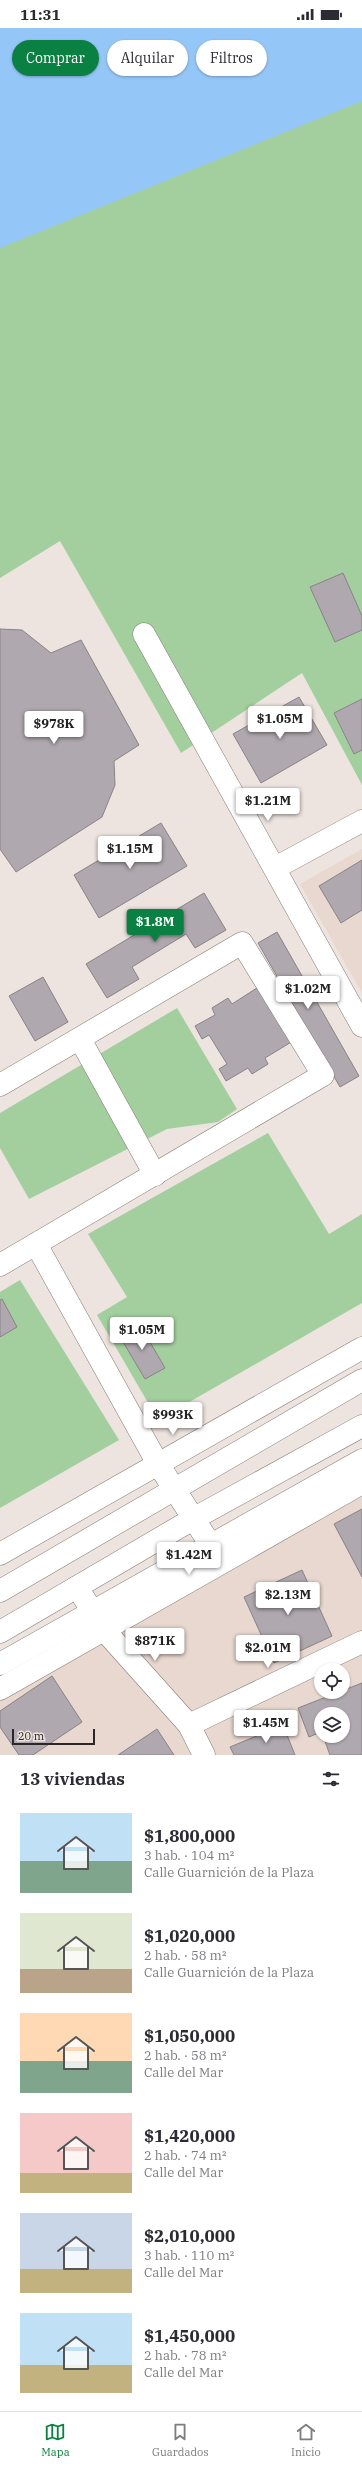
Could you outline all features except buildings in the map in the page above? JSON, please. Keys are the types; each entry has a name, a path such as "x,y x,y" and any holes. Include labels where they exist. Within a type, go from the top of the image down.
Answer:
{"main road":[{"path":"144,634 362,1026"},
{"path":"275,868 362,821"},
{"path":"0,1085 242,943 323,1075 0,1266"},
{"path":"80,1039 155,1175"},
{"path":"36,1244 158,1464 210,1544"},
{"path":"0,1554 362,1348"},
{"path":"0,1591 362,1380"},
{"path":"0,1632 193,1519 362,1426"},
{"path":"0,1664 210,1544 362,1460"},
{"path":"0,1689 362,1484"},
{"path":"76,1587 104,1630 188,1725 204,1755"},
{"path":"188,1725 362,1642"}],"shaded area":[{"path":"362,849 362,993 300,884"},
{"path":"362,1451 362,1755 0,1755 0,1653"}],"green space":[{"path":"0,28 362,28 362,785 302,673 181,753 60,541 0,578"},
{"path":"177,1008 237,1109 218,1122 167,1129 29,1199 0,1148 0,1113"},
{"path":"268,1133 329,1234 362,1214 362,1303 158,1420 97,1315 127,1297 88,1234"},
{"path":"20,1280 119,1440 0,1508 0,1292"}],"water":[{"path":"0,28 362,28 362,101 0,248"}]}
